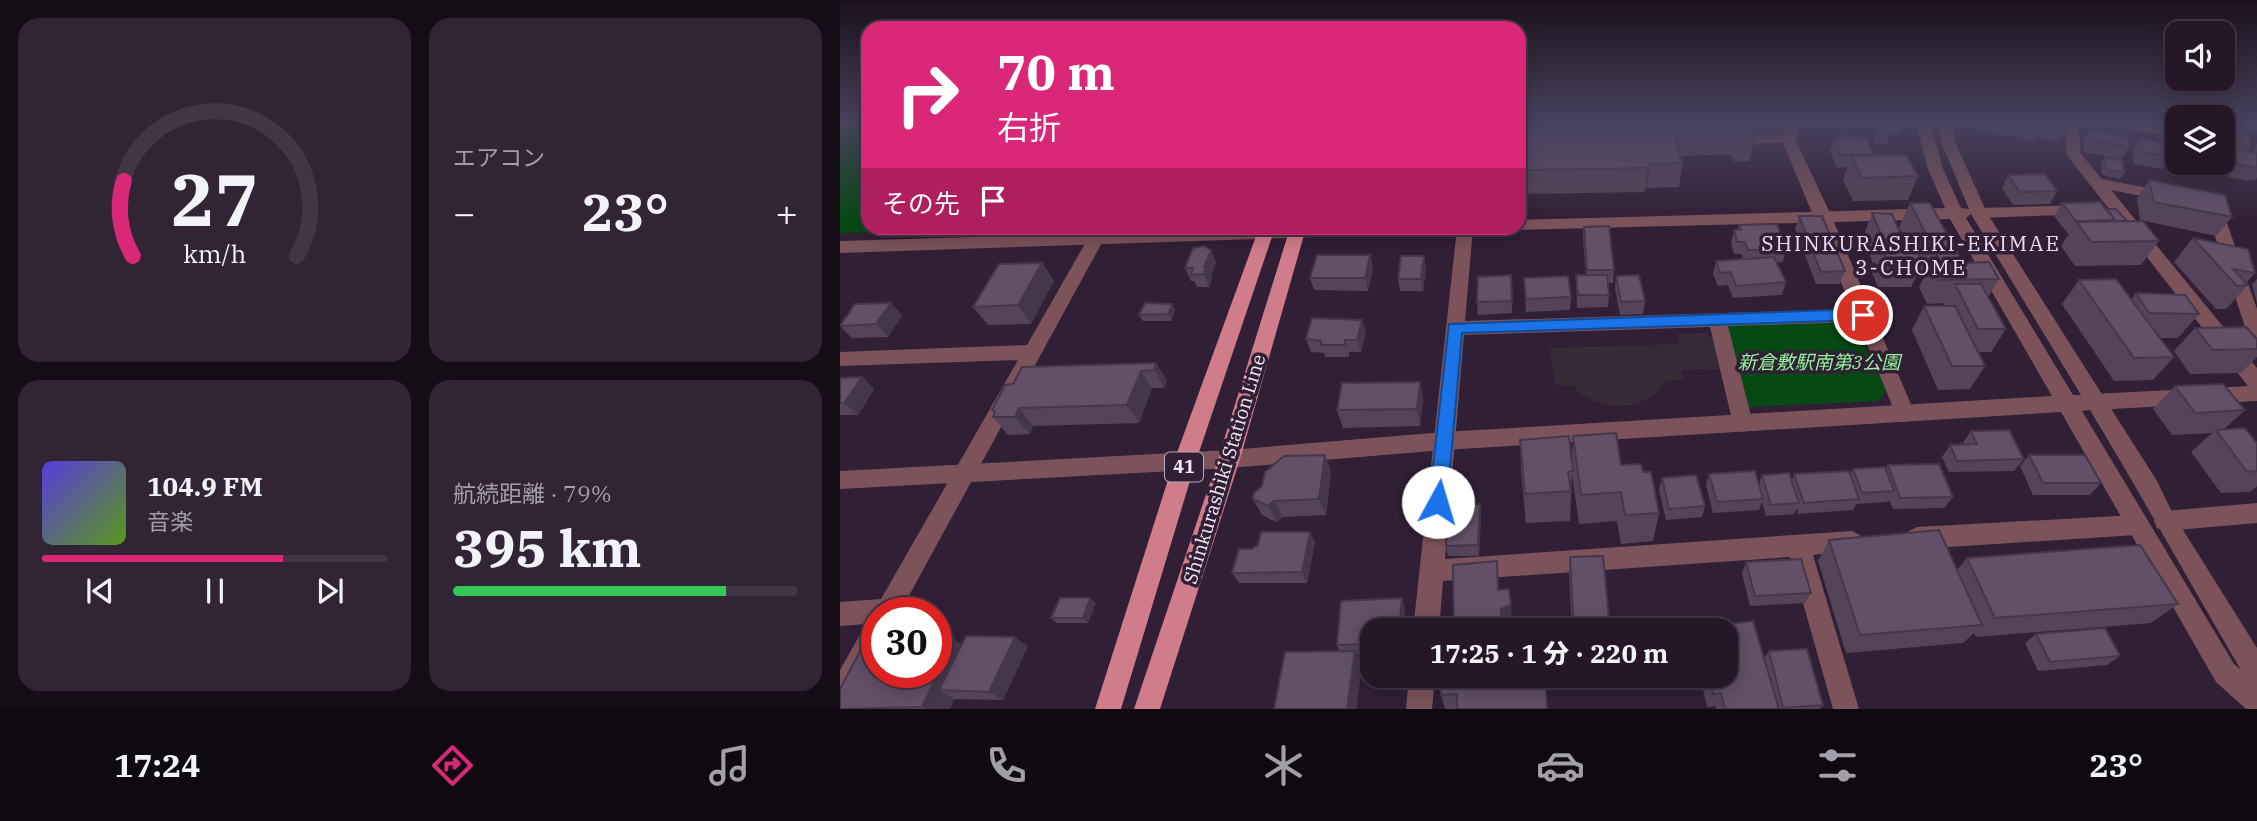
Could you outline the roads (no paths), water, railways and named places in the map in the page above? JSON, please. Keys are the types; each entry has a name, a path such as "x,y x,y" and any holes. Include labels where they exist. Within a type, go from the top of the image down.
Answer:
{"main road":[{"name":"Shinkurashiki Station Line","path":"1108,709 1185,461 1265,235"},
{"name":"Shinkurashiki Station Line","path":"1147,709 1229,459 1296,235"}],"street":[{"path":"1795,155 1905,414"},
{"path":"1930,155 1942,189 1955,213 2136,525 2225,673 2257,701"},
{"path":"1953,155 1979,213 2149,488 2165,521 2257,672"},
{"path":"2075,155 2257,382"},
{"path":"2097,183 2216,206 2257,336 2216,331"},
{"path":"1526,225 2116,209"},
{"path":"840,247 1062,235"},
{"path":"896,597 1098,235"},
{"path":"1427,618 1464,235"},
{"path":"1454,328 1863,315"},
{"path":"1717,319 1743,424"},
{"path":"840,359 1032,352"},
{"path":"840,480 1229,459 1444,441 2257,393"},
{"path":"2165,521 2257,513"},
{"path":"1431,571 2136,525"},
{"path":"1798,545 1846,709"},
{"path":"840,614 861,616"},
{"path":"840,695 861,658"},
{"path":"1419,709 1421,688"}],"district":[{"name":"SHINKURASHIKI-EKIMAE 3-CHOME","path":"1911,256"}],"park label":[{"name":"新倉敷駅南第3公園","path":"1819,362"}]}
